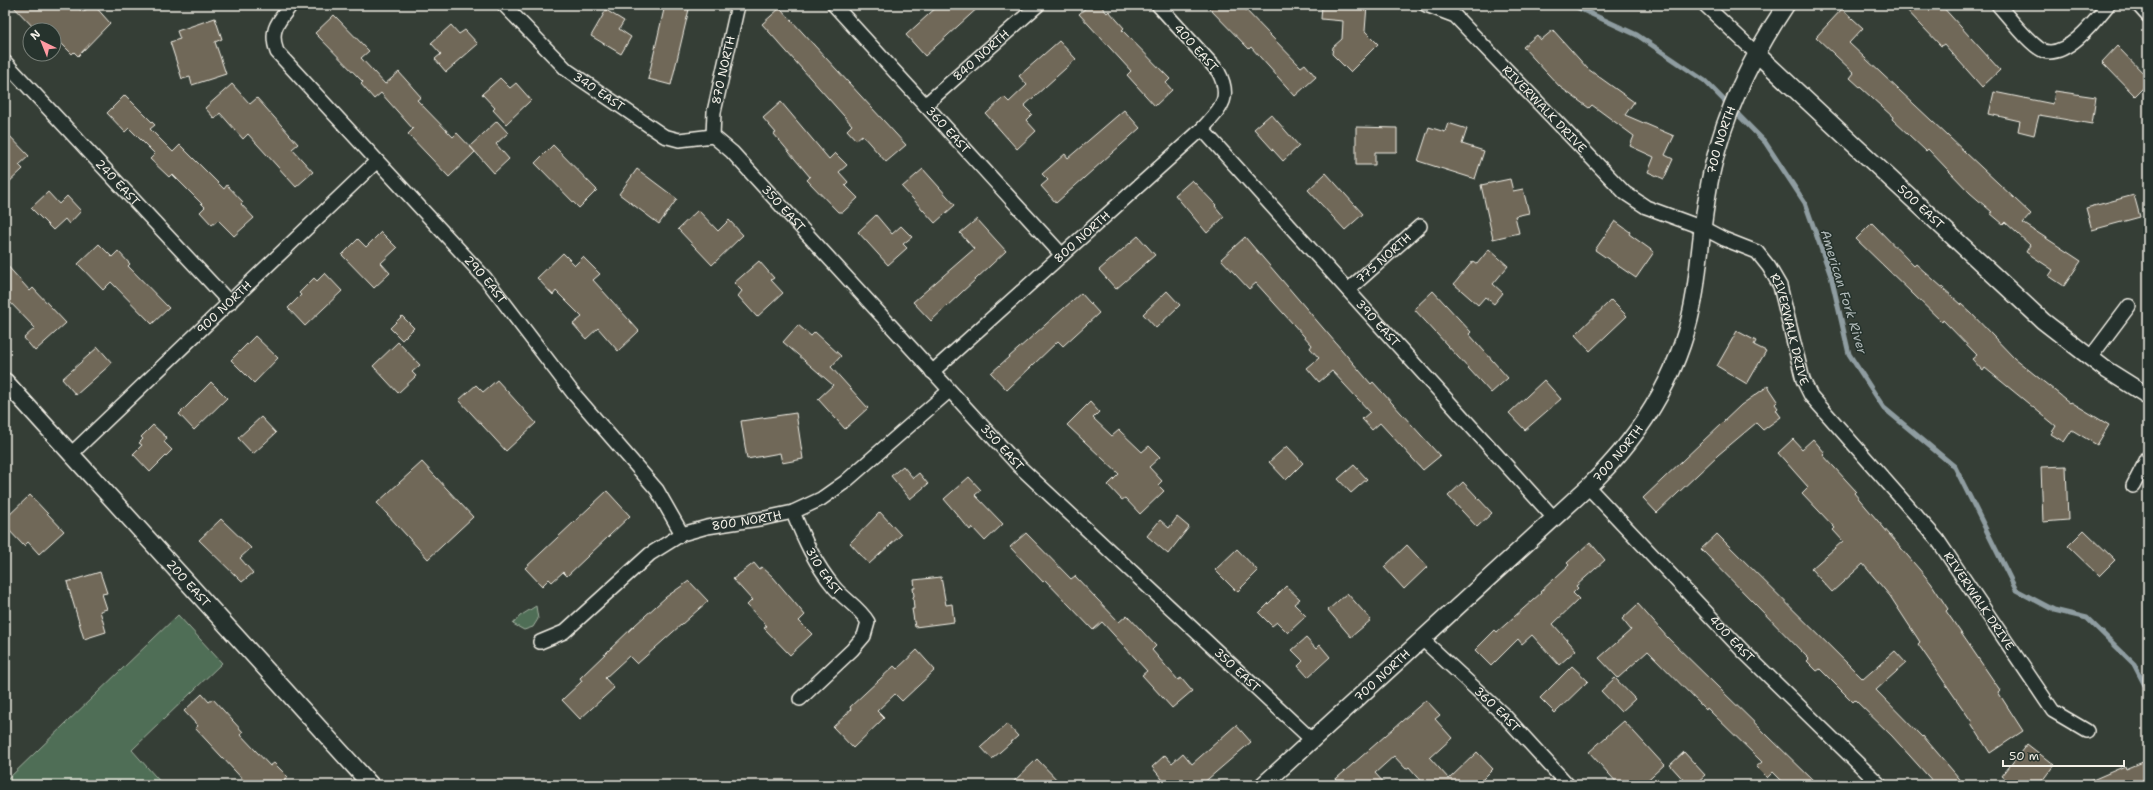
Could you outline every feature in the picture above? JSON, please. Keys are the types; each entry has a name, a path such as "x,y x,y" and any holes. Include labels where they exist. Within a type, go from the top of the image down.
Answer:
{"street":[{"name":"290 EAST","path":"291,5 276,28 273,39 277,52 463,252 573,394 657,490 682,534"},
{"name":"340 EAST","path":"504,5 567,70 664,136 679,140 713,136"},
{"name":"870 NORTH","path":"713,136 714,112 738,5"},
{"name":"360 EAST","path":"834,5 1062,255"},
{"name":"840 NORTH","path":"925,105 1038,5"},
{"name":"400 EAST","path":"1158,5 1218,71 1224,83 1225,96"},
{"name":"RIVERWALK DRIVE","path":"1426,5 1455,16 1625,193 1646,207 1703,228 1724,239 1757,252 1769,267 1780,286 1803,380 1811,396 1820,409 1938,539 2053,711 2086,731"},
{"name":"500 EAST","path":"1705,5 2043,321 2090,358 2148,396"},
{"name":"700 NORTH","path":"1263,785 1588,487 1605,470 1640,428 1668,380 1679,356 1694,294 1715,156 1737,98 1757,54 1786,5"},
{"path":"1998,5 2033,43 2043,50 2054,51 2068,47 2108,5"},
{"path":"2138,5 2148,16"},
{"name":"240 EAST","path":"5,62 230,302"},
{"name":"800 NORTH","path":"932,372 1202,129 1220,108 1225,96"},
{"name":"390 EAST","path":"1202,129 1554,518"},
{"name":"350 EAST","path":"713,136 732,152 1020,467 1312,740"},
{"name":"900 NORTH","path":"71,454 377,161"},
{"name":"775 NORTH","path":"1348,290 1420,226"},
{"path":"2090,358 2129,306"},
{"name":"200 EAST","path":"5,381 371,785"},
{"name":"800 NORTH","path":"540,642 564,632 650,554 682,534 707,527 793,512 821,498 845,482 949,391"},
{"path":"2133,486 2148,457"},
{"name":"400 EAST","path":"1588,487 1743,651 1880,785"},
{"name":"310 EAST","path":"793,512 812,557 836,588 861,611 868,622 864,636 852,650 800,699"},
{"name":"360 EAST","path":"1422,639 1504,715 1568,785"}],"green space":[{"path":"536,606 538,619 533,627 524,630 513,624 520,616"},
{"path":"178,615 222,663 132,750 163,785 5,785 5,775 9,778"}],"building":[{"path":"12,5 74,5 83,12 91,5 94,5 110,23 78,56 74,52 72,54 62,44 62,22 28,22"},
{"path":"665,5 690,5 671,85 648,79"},
{"path":"939,5 981,5 925,56 906,35"},
{"path":"1089,5 1100,5 1107,13 1109,11 1124,28 1122,30 1170,79 1166,83 1172,90 1155,106 1127,75 1131,71 1079,14"},
{"path":"1206,5 1241,5 1301,67 1305,64 1316,77 1295,96 1251,47 1249,49"},
{"path":"1322,5 1367,5 1365,31 1378,44 1350,72 1332,54 1333,47 1342,39 1343,21 1321,19"},
{"path":"1902,5 1941,5 2000,70 1982,87 1944,44 1941,46"},
{"path":"780,8 906,145 886,162 862,135 856,140 847,130 852,125 762,24"},
{"path":"1842,9 1863,28 1849,43 2031,214 2023,223 2081,261 2064,286 2049,276 2053,270 2026,252 2030,245 2005,222 2003,224 1990,213 1992,212 1970,193 1928,149 1926,151 1892,119 1893,117 1850,78 1854,73 1816,37"},
{"path":"606,10 624,21 619,29 631,37 621,54 591,36"},
{"path":"334,15 369,51 361,58 385,84 399,72 421,97 417,100 453,137 457,133 475,152 449,177 408,134 413,129 381,93 374,99 361,84 363,82 315,33"},
{"path":"215,18 222,39 215,42 226,74 192,85 190,77 182,79 170,42 180,39 177,31"},
{"path":"451,25 459,34 465,30 478,44 446,72 435,59 441,54 431,43"},
{"path":"1553,30 1588,69 1634,102 1625,115 1674,136 1665,155 1673,159 1664,179 1648,172 1654,157 1630,146 1634,136 1592,105 1589,108 1560,87 1523,47 1537,35 1541,40"},
{"path":"1059,41 1076,59 1024,106 1032,114 1026,120 1036,131 1017,149 986,114 1004,97 1009,102 1027,85 1019,76"},
{"path":"2117,46 2148,78 2148,83 2135,96 2102,62"},
{"path":"500,78 510,88 516,83 531,100 506,124 493,110 495,108 482,94"},
{"path":"232,84 250,104 257,98 298,144 292,149 313,172 296,187 248,134 243,139 220,113 215,119 205,108"},
{"path":"2055,91 2096,97 2092,124 2039,115 2034,135 2018,131 2020,121 1989,114 1994,92 2053,104"},
{"path":"125,95 155,125 150,129 173,152 180,145 224,189 227,185 243,202 241,204 254,218 234,236 218,220 212,225 200,212 205,207 172,174 169,177 150,159 155,154 129,128 125,132 107,113"},
{"path":"781,102 829,159 835,153 847,165 839,172 848,182 845,185 858,198 843,212 838,212 807,180 810,177 774,134 776,133 763,118"},
{"path":"1124,110 1140,128 1056,203 1041,186 1048,180 1042,174 1065,154 1068,158"},
{"path":"1271,114 1299,146 1283,161 1254,129"},
{"path":"497,121 508,133 496,144 509,159 494,173 470,146"},
{"path":"1448,123 1467,129 1462,144 1484,151 1475,179 1418,161 1429,127 1445,132"},
{"path":"1356,127 1397,128 1397,152 1375,152 1375,165 1356,165"},
{"path":"5,131 29,156 19,165 23,169 5,186"},
{"path":"553,145 597,190 579,208 535,163"},
{"path":"637,169 677,199 659,224 619,194"},
{"path":"923,169 955,205 935,223 902,187"},
{"path":"1326,173 1363,214 1345,230 1308,190"},
{"path":"1510,179 1513,191 1523,189 1529,213 1515,216 1519,233 1493,239 1481,185"},
{"path":"1192,180 1216,205 1215,206 1224,217 1207,233 1175,195"},
{"path":"48,192 59,204 67,196 81,211 69,224 65,219 53,230 31,208"},
{"path":"2134,195 2140,217 2092,230 2086,208"},
{"path":"698,210 718,231 729,220 743,235 712,265 678,229"},
{"path":"876,215 892,234 901,226 912,237 903,244 907,248 888,265 858,232"},
{"path":"977,219 1006,251 931,321 913,302 974,249 960,233"},
{"path":"1615,221 1630,232 1629,234 1654,252 1636,278 1595,250"},
{"path":"1872,223 1914,266 1916,264 1971,313 2014,358 2070,403 2071,402 2109,425 2097,445 2072,430 2064,442 2051,434 2056,426 1985,368 1983,371 1972,359 1977,355 1943,320 1942,322 1856,239"},
{"path":"381,232 397,248 381,263 390,273 374,288 342,255 358,239 366,247"},
{"path":"1138,236 1155,255 1116,289 1099,270"},
{"path":"1245,237 1371,384 1373,382 1440,456 1423,470 1380,423 1372,430 1362,419 1370,412 1332,371 1319,382 1307,368 1319,358 1310,348 1312,345 1256,283 1249,289 1221,259"},
{"path":"99,244 112,257 118,251 130,264 128,266 169,308 152,324 111,282 103,290 78,264"},
{"path":"1489,249 1508,266 1493,284 1503,293 1494,304 1485,297 1478,305 1454,284 1473,261 1477,264"},
{"path":"563,253 575,265 583,257 600,274 593,280 639,331 618,351 598,328 586,339 573,324 582,317 556,291 553,295 537,278"},
{"path":"759,261 774,278 771,280 783,293 757,317 738,296 742,291 734,283"},
{"path":"5,263 30,291 33,288 66,323 35,351 24,338 35,328 5,297"},
{"path":"325,273 342,291 305,326 288,308 301,295 299,293 314,278 317,281"},
{"path":"1167,291 1180,305 1156,328 1143,314"},
{"path":"1433,291 1471,332 1469,334 1508,378 1491,393 1414,309"},
{"path":"1081,293 1099,313 1063,346 1058,341 1007,390 991,373"},
{"path":"1611,300 1627,316 1590,351 1575,335"},
{"path":"402,316 414,328 402,340 390,328"},
{"path":"798,325 811,336 815,332 841,356 831,367 868,408 845,429 818,399 833,385 783,342"},
{"path":"1737,331 1756,341 1754,345 1766,351 1747,384 1717,366"},
{"path":"255,336 278,358 254,383 231,360"},
{"path":"398,342 420,365 412,372 416,376 398,393 373,366"},
{"path":"98,347 112,363 76,395 62,379"},
{"path":"497,380 536,423 506,451 459,400 476,385 483,392"},
{"path":"1544,380 1561,399 1525,430 1509,413"},
{"path":"211,382 227,398 194,430 179,414"},
{"path":"1768,386 1778,401 1775,404 1778,408 1776,410 1781,417 1763,430 1756,423 1718,455 1657,513 1643,498 1741,405"},
{"path":"1090,402 1099,412 1093,418 1112,436 1119,430 1142,452 1149,446 1160,457 1149,467 1162,481 1158,485 1164,491 1140,514 1125,498 1122,500 1108,485 1119,474 1067,425"},
{"path":"796,413 803,459 782,463 780,453 747,459 741,421"},
{"path":"261,417 276,433 253,454 238,438"},
{"path":"153,425 167,438 164,442 172,450 150,472 133,454 142,445 139,443 143,439 141,437"},
{"path":"1793,439 1802,449 1813,439 1825,453 1823,455 1856,491 1854,493 1931,583 1948,609 1946,611 2000,690 1998,692 2023,731 1990,753 1971,723 1972,722 1918,644 1920,642 1890,596 1863,564 1832,592 1811,569 1843,541 1833,530 1835,528 1802,493 1808,487 1778,453"},
{"path":"1287,446 1303,463 1286,480 1269,462"},
{"path":"422,462 473,517 428,559 377,503"},
{"path":"1354,465 1367,479 1351,493 1338,479"},
{"path":"903,466 913,478 919,473 928,484 910,499 891,476"},
{"path":"2066,466 2068,520 2043,522 2041,467"},
{"path":"969,477 981,490 975,495 1003,524 985,541 972,527 970,530 944,499"},
{"path":"1463,482 1492,513 1477,527 1448,496"},
{"path":"607,491 630,516 567,576 563,572 552,582 549,579 542,586 525,568"},
{"path":"30,495 64,531 39,554 28,542 24,546 5,526 5,519"},
{"path":"880,512 901,535 869,564 850,543"},
{"path":"1177,517 1189,527 1168,554 1147,536 1160,520 1169,528"},
{"path":"221,519 251,548 240,558 253,573 242,582 199,540"},
{"path":"2084,530 2115,560 2099,576 2068,546"},
{"path":"1026,533 1071,579 1075,576 1119,622 1127,615 1156,646 1152,650 1178,680 1181,678 1192,691 1172,708 1142,675 1147,671 1102,622 1093,630 1045,580 1043,582 1010,547"},
{"path":"1717,534 1863,679 1895,651 1906,663 1876,690 1922,737 1923,736 1965,785 1936,785 1892,736 1855,700 1853,702 1820,669 1817,671 1807,661 1809,659 1701,549"},
{"path":"1590,542 1605,560 1576,586 1578,588 1573,593 1579,599 1553,624 1576,650 1559,665 1532,635 1522,644 1518,639 1491,666 1475,650 1495,630 1497,632 1541,593 1540,592 1569,565 1567,563"},
{"path":"1407,545 1427,567 1404,589 1384,567"},
{"path":"1237,549 1258,571 1237,592 1215,570"},
{"path":"754,563 759,569 762,567 773,577 805,615 799,621 812,634 790,655 764,628 767,626 747,605 752,600 733,579"},
{"path":"100,572 107,593 102,594 107,609 100,611 106,632 84,639 67,582"},
{"path":"941,577 946,605 952,604 954,622 915,627 912,609 914,609 914,580"},
{"path":"689,581 708,601 637,664 629,656 605,678 614,688 580,719 562,700 582,681 580,678 635,625 666,597"},
{"path":"1286,586 1300,599 1294,604 1306,616 1288,633 1277,622 1272,626 1259,613"},
{"path":"1347,593 1371,620 1351,637 1328,610"},
{"path":"1638,604 1668,638 1818,785 1786,785 1773,772 1767,778 1756,767 1762,762 1707,708 1706,710 1648,651 1618,678 1599,658 1631,630 1622,619"},
{"path":"1306,638 1316,649 1320,645 1330,657 1308,677 1298,666 1303,661 1292,650"},
{"path":"917,650 935,670 902,701 895,694 877,711 884,718 853,748 833,727 846,715 851,709 850,707 894,666 897,669"},
{"path":"1572,666 1588,681 1555,713 1540,698"},
{"path":"1615,678 1635,699 1621,712 1601,691"},
{"path":"202,694 209,702 213,699 243,732 240,734 270,766 274,763 288,777 280,785 248,785 195,728 198,726 184,711"},
{"path":"1426,700 1440,715 1435,719 1452,738 1430,758 1449,779 1477,752 1493,769 1477,785 1425,785 1409,767 1406,769 1394,756 1375,773 1386,785 1329,785"},
{"path":"1624,721 1664,765 1642,785 1619,785 1589,752"},
{"path":"1007,724 1018,736 992,759 981,747"},
{"path":"1236,725 1251,742 1201,785 1167,785 1152,767 1165,755 1172,763 1183,753 1192,764"},
{"path":"2027,744 2054,765 2039,785 2014,785 2002,776"},
{"path":"1684,752 1705,775 1694,785 1688,785 1670,765"},
{"path":"1037,759 1062,785 1010,785"},
{"path":"2143,762 2148,776 2148,785 2081,785 2125,766 2126,769"}],"waterway":[{"name":"American Fork River","path":"1572,5 1637,35 1705,81 1765,142 1805,203 1831,276 1849,354 1884,408 1955,467 2016,590 2054,610 2087,618 2134,664 2148,691"}]}
